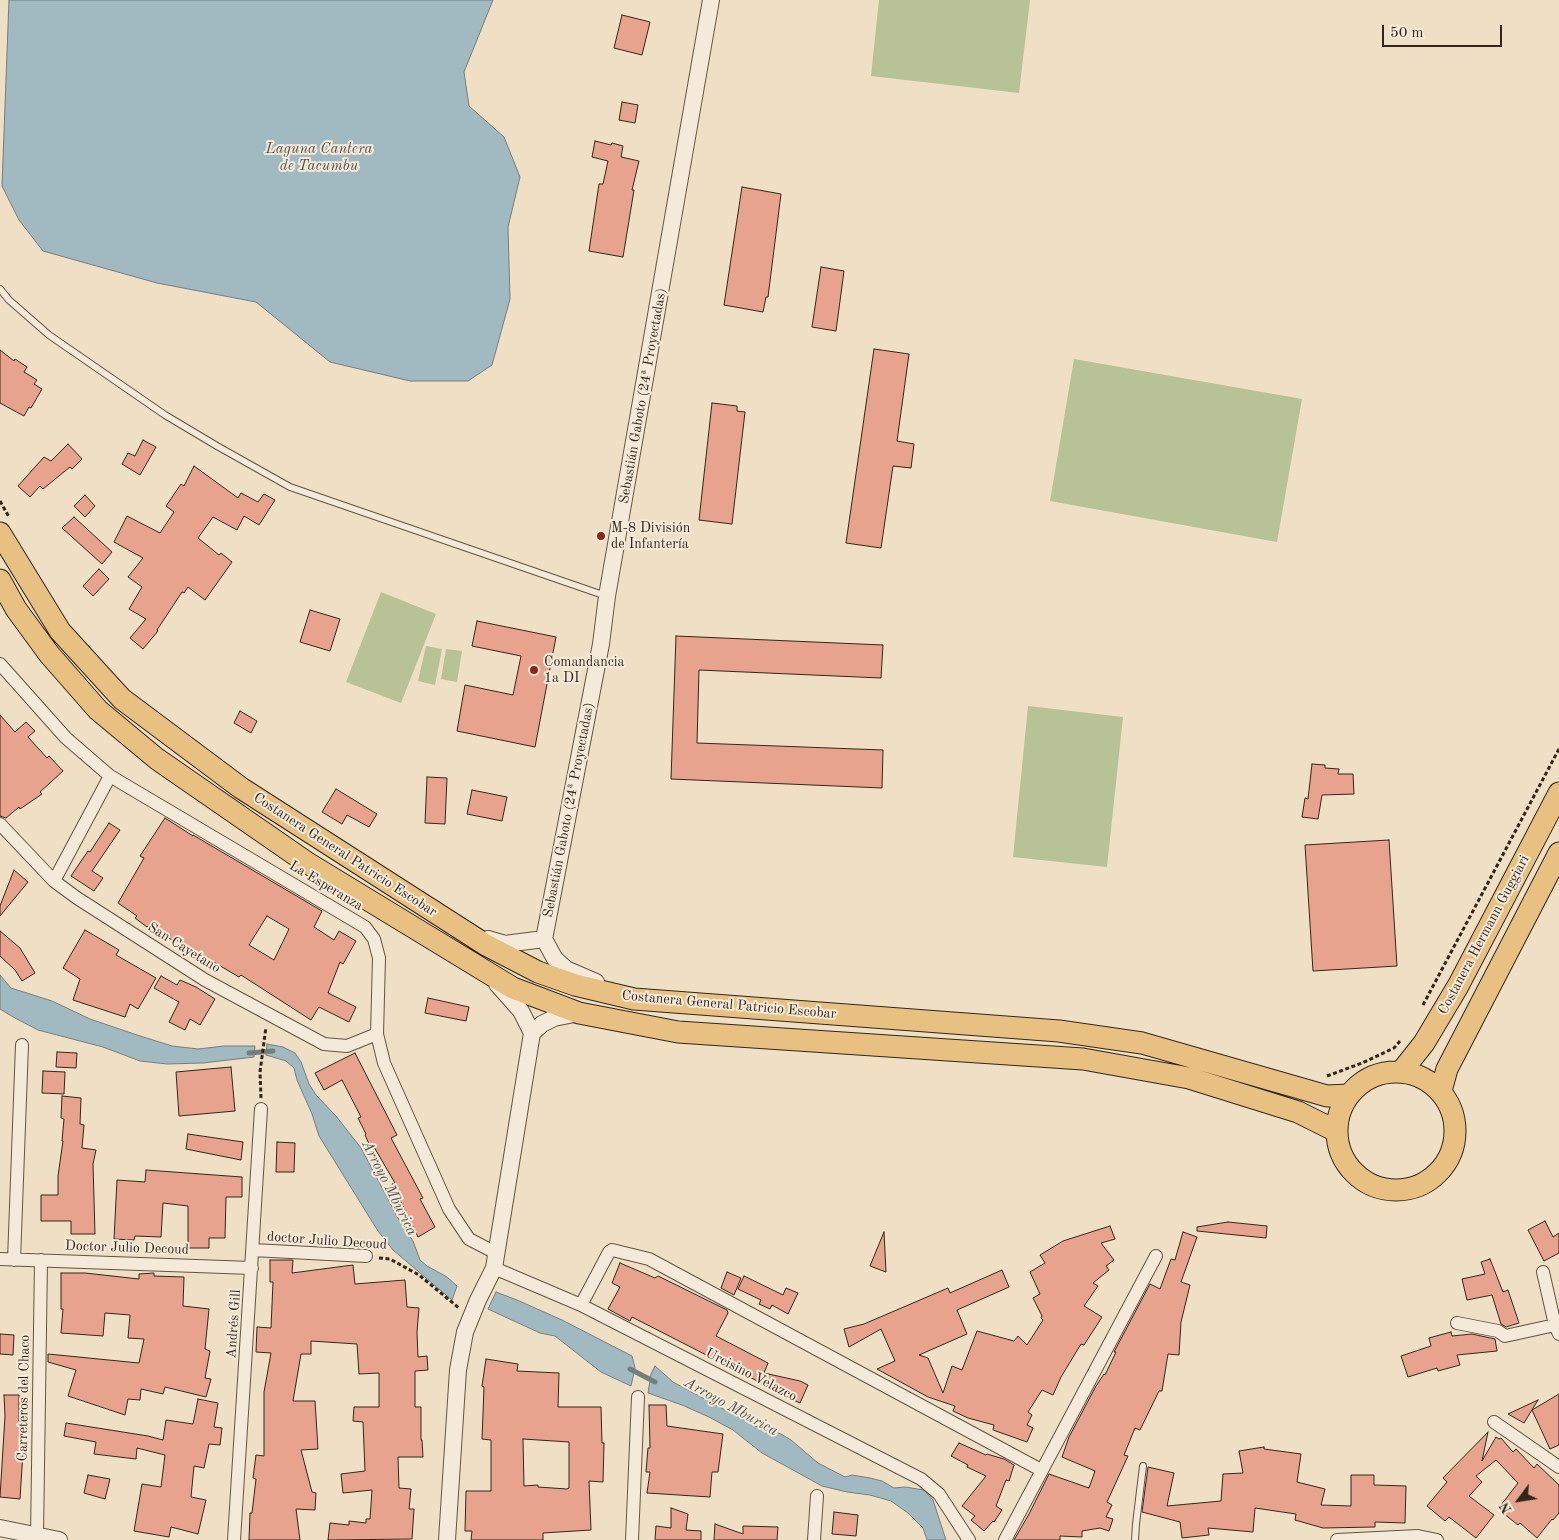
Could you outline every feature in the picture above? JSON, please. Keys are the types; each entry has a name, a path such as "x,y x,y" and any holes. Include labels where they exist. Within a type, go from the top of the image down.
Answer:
{"highway":[{"name":"Costanera General Patricio Escobar","path":"4,526 60,631 122,699 241,788 486,945 538,972 576,986 634,999 1059,1031 1142,1043 1327,1096 1349,1095"},
{"name":"Costanera General Patricio Escobar","path":"0,580 16,609 49,654 98,710 157,759 306,862 513,988 579,1012 678,1032 1083,1059 1189,1078 1298,1112 1336,1131"},
{"name":"Costanera Hermann Guggiari","path":"1401,1072 1424,1043 1458,986 1559,793"},
{"name":"Costanera Hermann Guggiari","path":"1441,1091 1447,1069 1559,853"},
{"path":"1401,1072 1416,1076 1441,1091 1451,1110 1455,1128 1453,1147 1445,1164 1432,1178 1416,1188 1397,1191 1378,1188 1362,1180 1348,1167 1339,1150 1336,1131 1340,1112 1349,1095 1363,1082 1382,1074 1401,1072"}],"street":[{"name":"Sebastián Gaboto (24ª Proyectadas)","path":"544,939 601,644 607,596 711,0"},
{"name":"La Esperanza","path":"0,664 66,738 110,776 365,927 374,939 379,958 377,1034 384,1063 449,1208 470,1239 495,1261"},
{"path":"54,881 110,776"},
{"name":"San Cayetano","path":"0,824 54,881 77,898 205,980 324,1044 347,1046 377,1034"},
{"path":"463,930 505,944 544,939 555,959 566,970 616,989 634,999"},
{"path":"447,1540 458,1370 465,1332 495,1261 532,1033 521,1011 481,968"},
{"path":"532,1033 542,1024 554,1018 579,1012"},
{"path":"14,1260 22,1045"},
{"name":"Andrés Gill","path":"234,1540 261,1109"},
{"name":"doctor Julio Decoud","path":"253,1250 366,1256"},
{"path":"581,1305 609,1252 612,1250 649,1259 1041,1470"},
{"path":"1005,1540 1156,1256"},
{"name":"Doctor Julio Decoud","path":"0,1259 252,1268"},
{"name":"Carreteros del Chaco","path":"37,1536 41,1260"},
{"name":"Urcisino Velazco","path":"495,1261 921,1479 939,1494 969,1540"},
{"path":"1457,1323 1498,1331 1505,1336 1558,1327 1543,1272"},
{"path":"632,1540 638,1397"},
{"path":"1494,1422 1559,1467"},
{"path":"814,1540 816,1496"},
{"path":"0,1528 58,1540"},
{"path":"1337,1540 1418,1536 1437,1540"}],"lane":[{"path":"0,289 9,300"},
{"path":"0,294 49,335 165,415 290,487 607,596"},
{"path":"1135,1540 1143,1466"}],"path":[{"path":"0,501 4,526"},
{"path":"1423,1005 1559,749"},
{"path":"261,1109 260,1072 265,1030"},
{"path":"1322,1077 1331,1076 1362,1064 1394,1048 1404,1038"},
{"name":"doctor Julio Decoud","path":"366,1256 390,1259 398,1263 418,1275 471,1318"}],"green space":[{"path":"879,0 1030,0 1019,93 871,76"},
{"path":"1074,359 1302,399 1277,542 1050,501"},
{"path":"381,592 436,614 401,703 346,682"},
{"path":"426,646 442,649 435,685 418,681"},
{"path":"446,649 462,651 457,682 441,679"},
{"path":"1028,706 1123,717 1107,867 1013,857"}],"water":[{"name":"Laguna Cantera de Tacumbu","path":"9,0 493,0 464,72 469,106 504,137 520,177 508,227 510,299 492,365 468,381 410,381 330,362 256,302 157,283 43,251 19,220 2,186"},
{"path":"0,975 11,988 52,1001 90,1019 137,1035 172,1046 198,1049 224,1046 255,1046 254,1057 203,1063 167,1064 140,1061 103,1047 38,1030 0,1009"},
{"path":"267,1044 283,1047 295,1053 316,1095 336,1116 361,1148 398,1218 413,1241 420,1260 447,1277 457,1286 452,1300 393,1250 378,1231 319,1136 294,1068 286,1061 266,1055"},
{"path":"496,1292 562,1320 632,1356 635,1368 631,1386 601,1372 555,1336 540,1333 488,1309"},
{"path":"655,1366 673,1382 755,1426 781,1434 818,1463 845,1477 852,1475 882,1481 894,1488 905,1487 924,1490 933,1500 946,1540 927,1540 923,1528 908,1513 891,1501 822,1486 762,1453 733,1430 709,1417 648,1393 651,1374"}],"building":[{"path":"622,15 650,22 642,55 614,48"},
{"path":"622,102 638,105 635,123 619,120"},
{"path":"595,141 623,146 621,157 639,161 632,190 634,190 623,257 589,251 599,184 603,184 608,161 592,157"},
{"path":"742,187 781,194 768,297 766,297 763,312 724,305"},
{"path":"821,267 844,271 836,331 812,327"},
{"path":"874,349 909,354 897,441 914,444 911,468 893,466 881,548 846,543"},
{"path":"0,350 14,361 15,359 27,367 24,372 37,380 34,384 42,389 24,416 0,403"},
{"path":"712,403 737,406 737,411 745,412 732,524 699,520"},
{"path":"143,440 156,447 140,475 122,464 128,453 135,456"},
{"path":"68,444 82,459 72,469 70,467 43,489 40,486 30,497 18,486 44,457 51,461"},
{"path":"194,466 238,498 241,493 258,502 264,494 275,500 259,525 244,516 237,530 213,517 198,538 219,555 221,553 232,562 205,600 188,587 184,593 182,592 158,631 143,649 130,638 146,619 129,609 142,587 128,577 143,558 114,542 127,516 160,533 174,512 166,506 181,484 184,486"},
{"path":"85,495 95,506 85,517 74,506"},
{"path":"74,517 112,552 102,564 62,528"},
{"path":"99,569 109,579 93,596 83,586"},
{"path":"310,610 340,619 330,651 300,642"},
{"name":"Comandancia 1a DI","path":"477,621 556,637 535,747 457,731 465,685 513,695 521,656 472,646"},
{"path":"676,636 883,645 881,678 699,670 697,743 883,750 882,788 671,779"},
{"path":"240,711 257,721 251,733 234,723"},
{"path":"0,715 15,732 26,722 35,731 28,737 47,758 49,756 63,771 40,792 42,794 20,809 19,807 6,818 0,816"},
{"path":"1312,764 1325,765 1325,768 1339,769 1338,774 1353,774 1354,794 1322,795 1318,819 1302,817 1305,798 1308,799"},
{"path":"427,777 447,778 445,824 425,823"},
{"path":"336,789 377,814 369,827 347,815 342,824 322,812"},
{"path":"472,790 507,797 502,821 467,814"},
{"path":"165,818 322,911 314,927 334,940 339,931 356,941 343,964 340,962 328,993 356,1007 349,1022 319,1007 311,1020 241,975 239,977 173,938 172,940 147,927 135,918 137,916 118,903 144,858 140,856","holes":["267,916 289,929 274,960 249,945"]},
{"path":"109,823 120,830 92,871 103,878 94,891 71,876"},
{"path":"1389,840 1397,966 1313,971 1305,845"},
{"path":"14,870 28,882 0,916 0,906"},
{"path":"85,930 119,950 116,955 156,978 138,1009 130,1004 125,1017 73,1000 80,979 63,968"},
{"path":"0,931 20,948 35,973 22,981 15,970 0,956"},
{"path":"161,976 177,985 180,980 215,999 200,1025 190,1019 185,1030 169,1022 179,1002 154,988"},
{"path":"428,998 469,1007 466,1021 425,1013"},
{"path":"57,1052 77,1053 76,1068 56,1067"},
{"path":"355,1053 397,1135 391,1138 423,1198 420,1199 435,1227 418,1237 392,1184 395,1183 374,1147 371,1148 358,1118 361,1117 342,1080 324,1090 315,1073"},
{"path":"231,1067 235,1111 179,1116 176,1072"},
{"path":"43,1071 65,1072 64,1094 42,1093"},
{"path":"62,1096 81,1098 80,1124 84,1125 82,1148 96,1150 93,1164 95,1234 71,1234 71,1221 41,1221 41,1195 58,1195 64,1119 61,1118"},
{"path":"188,1134 243,1142 241,1160 186,1149"},
{"path":"277,1142 295,1143 294,1172 276,1172"},
{"path":"146,1170 242,1177 242,1197 226,1197 225,1238 209,1238 209,1248 188,1248 188,1206 163,1203 161,1237 135,1236 134,1240 114,1239 117,1180 145,1182"},
{"path":"1545,1221 1553,1237 1559,1233 1559,1253 1544,1261 1528,1230"},
{"path":"1228,1222 1267,1226 1266,1238 1197,1231 1197,1227"},
{"path":"1110,1226 1115,1239 1101,1243 1114,1260 1106,1266 1109,1270 1093,1283 1098,1286 1084,1306 1102,1317 1084,1345 1081,1344 1061,1377 1053,1395 1042,1390 1028,1412 1032,1415 1027,1425 1033,1428 1027,1442 993,1430 994,1425 968,1418 953,1411 955,1406 928,1397 877,1369 895,1361 881,1329 849,1347 844,1329 864,1324 948,1288 950,1293 1002,1270 1009,1287 957,1310 967,1334 919,1355 928,1358 943,1393 952,1366 962,1370 977,1331 1014,1341 1018,1336 1027,1345 1043,1320 1033,1298 1040,1294 1030,1272 1045,1263 1040,1255 1063,1241"},
{"path":"884,1232 886,1272 870,1266"},
{"path":"1183,1232 1197,1237 1181,1282 1190,1285 1181,1322 1179,1355 1168,1354 1162,1391 1159,1391 1140,1430 1135,1428 1124,1455 1128,1456 1107,1502 1112,1505 1106,1517 1113,1519 1109,1531 1100,1528 1082,1531 1082,1537 1060,1536 1060,1540 1014,1540 1049,1474 1089,1488 1095,1471 1062,1457 1069,1437 1096,1386 1105,1375 1116,1352 1114,1352 1150,1284 1160,1289 1171,1259 1175,1260"},
{"path":"1490,1259 1503,1292 1508,1290 1519,1323 1506,1327 1501,1324 1492,1295 1467,1300 1462,1279 1485,1274 1481,1262"},
{"path":"270,1260 293,1260 292,1273 353,1265 355,1284 405,1280 407,1307 419,1308 417,1332 418,1357 427,1356 428,1370 415,1371 415,1407 421,1407 423,1457 398,1457 399,1488 411,1489 409,1509 414,1509 412,1539 328,1540 330,1523 349,1525 349,1521 366,1523 366,1519 370,1519 372,1490 343,1493 341,1474 365,1471 363,1422 353,1421 354,1407 379,1407 379,1373 359,1374 357,1344 311,1341 311,1354 301,1354 293,1401 315,1401 318,1449 301,1450 312,1492 316,1493 315,1510 296,1509 300,1540 249,1540 250,1513 252,1513 256,1479 253,1478 256,1455 264,1456 264,1392 271,1353 256,1352 257,1327 271,1328 273,1282 270,1282"},
{"path":"620,1263 655,1278 658,1276 727,1310 728,1313 716,1336 768,1363 764,1373 800,1381 808,1385 800,1403 789,1398 790,1395 770,1390 771,1388 632,1317 630,1321 608,1309 620,1287 612,1283"},
{"path":"727,1272 741,1278 734,1295 721,1288"},
{"path":"61,1273 85,1273 139,1279 139,1274 154,1273 154,1276 184,1277 183,1306 209,1309 205,1349 210,1351 205,1378 211,1379 206,1397 165,1387 163,1394 141,1389 140,1400 128,1399 125,1415 68,1396 76,1370 48,1362 48,1354 139,1363 144,1339 128,1338 130,1315 105,1313 103,1336 61,1333 63,1309 61,1309"},
{"path":"744,1276 783,1295 786,1288 798,1293 788,1314 772,1305 770,1309 759,1304 761,1300 738,1289"},
{"path":"1451,1332 1452,1336 1472,1334 1495,1339 1497,1351 1457,1355 1460,1365 1438,1371 1437,1368 1408,1377 1401,1356 1431,1346 1429,1338"},
{"path":"0,1334 14,1335 13,1355 0,1354"},
{"path":"486,1359 518,1364 517,1371 559,1373 558,1407 601,1407 602,1443 604,1443 603,1482 589,1481 591,1530 543,1533 543,1540 471,1540 472,1531 465,1531 466,1491 491,1491 491,1440 482,1439 484,1387 482,1386","holes":["523,1439 569,1442 569,1488 538,1487 538,1485 524,1486"]},
{"path":"1559,1394 1559,1445 1550,1449 1532,1410"},
{"path":"4,1395 19,1395 19,1421 25,1421 20,1499 0,1497 5,1416"},
{"path":"198,1399 218,1403 214,1427 222,1428 220,1445 209,1444 204,1468 194,1466 191,1497 206,1500 198,1534 171,1527 169,1537 134,1531 142,1484 161,1487 165,1455 137,1448 136,1459 94,1454 96,1442 64,1436 66,1423 163,1440 166,1420 193,1424"},
{"path":"1538,1400 1524,1423 1508,1414"},
{"path":"649,1405 666,1405 667,1426 723,1434 718,1472 712,1472 710,1497 647,1493 650,1472 646,1472 648,1448 650,1448"},
{"path":"1488,1432 1482,1461 1496,1437 1501,1438 1513,1452 1516,1449 1534,1468 1537,1464 1559,1485 1559,1513 1537,1538 1520,1523 1518,1525 1498,1509 1518,1483 1496,1460 1476,1476 1482,1482 1469,1496 1494,1515 1476,1538 1449,1517 1445,1521 1427,1506 1447,1482 1443,1478"},
{"path":"959,1443 986,1455 1004,1459 1014,1465 1009,1481 1006,1480 996,1506 1002,1510 994,1522 984,1531 971,1520 975,1516 962,1506 986,1476 967,1467 968,1465 951,1456"},
{"path":"1264,1447 1264,1449 1301,1454 1297,1482 1325,1489 1321,1505 1351,1506 1351,1475 1374,1475 1374,1485 1406,1486 1405,1523 1375,1522 1375,1527 1323,1528 1295,1520 1296,1514 1255,1508 1253,1532 1208,1528 1209,1535 1182,1538 1180,1522 1142,1512 1148,1467 1174,1473 1167,1506 1221,1501 1223,1474 1243,1473 1239,1451"},
{"path":"88,1475 110,1479 105,1499 84,1493"},
{"path":"671,1508 688,1514 686,1530 701,1531 701,1540 655,1540 656,1526 671,1528"},
{"path":"834,1512 858,1515 856,1536 832,1534"},
{"path":"715,1524 743,1534 743,1526 778,1527 777,1540 714,1540"}],"waterway":[{"name":"Arroyo Mburica","path":"249,1053 273,1051"},
{"name":"Arroyo Mburica","path":"630,1369 655,1382"}],"place":[{"name":"M-8 División de Infantería","path":"601,536"},
{"name":"Comandancia 1a DI","path":"534,670"}]}
